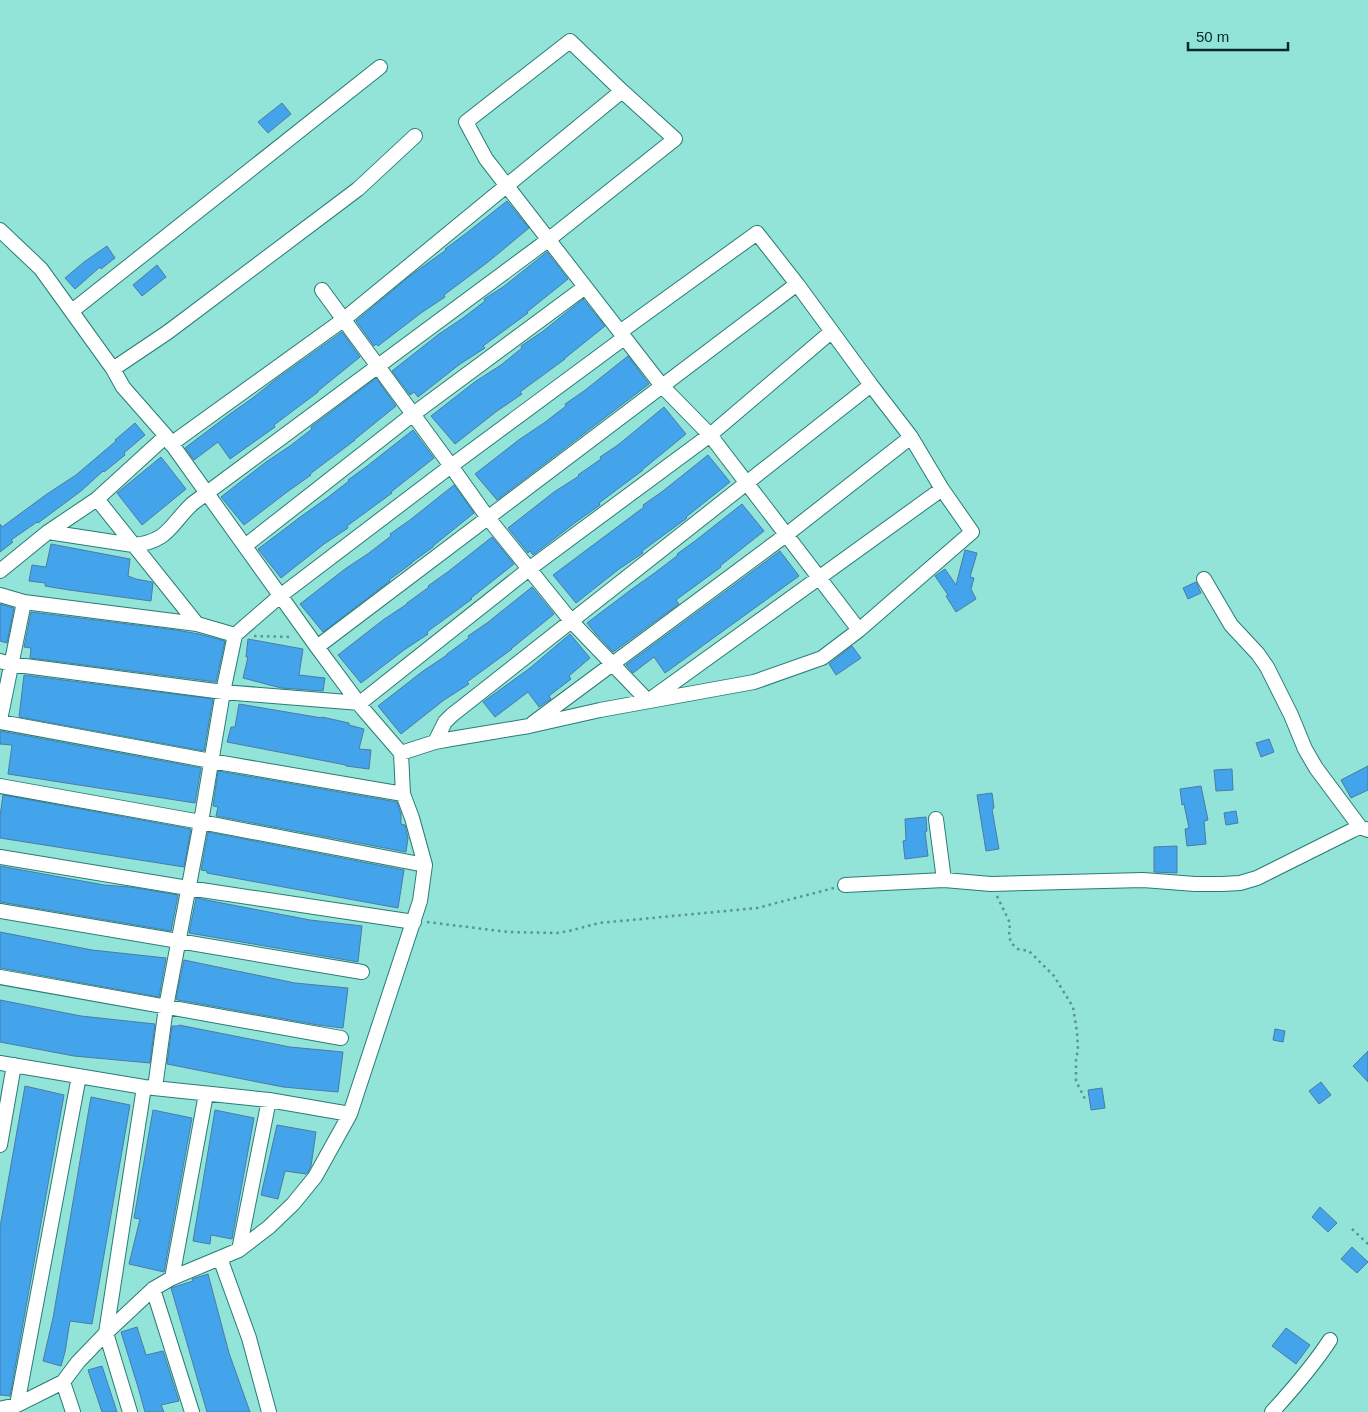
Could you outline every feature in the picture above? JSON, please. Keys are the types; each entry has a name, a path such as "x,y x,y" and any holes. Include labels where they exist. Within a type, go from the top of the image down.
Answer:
{"street":[{"path":"48,532 133,545 145,544 160,537 168,531 184,512 207,494 548,240 675,139 570,41 466,122 486,159 548,240 662,386 710,435 859,630"},
{"path":"72,311 380,66"},
{"path":"0,571 48,532 97,499 169,440 344,320 622,91"},
{"path":"113,369 168,332 358,189 415,136"},
{"path":"0,230 41,269 113,369 123,387 169,440 363,709 402,753 403,794 425,864 422,895 414,922 350,1114 315,1178 293,1204 240,1250 172,1278 153,1289 106,1333 78,1362 63,1382 17,1405 2,1409"},
{"path":"130,1412 106,1333 235,635 280,596 757,233 911,438 942,489 972,532 859,630 822,658 754,682 648,701 529,726 435,742 402,753"},
{"path":"314,642 488,518 797,284"},
{"path":"245,546 412,414 585,287"},
{"path":"322,290 488,518 572,622 648,701"},
{"path":"5,662 223,692 360,703 528,568 710,435 831,332"},
{"path":"435,742 449,718 870,385"},
{"path":"529,726 786,535 911,438"},
{"path":"648,701 942,489"},
{"path":"97,499 197,624"},
{"path":"1204,580 1231,625 1258,654 1266,667 1288,708 1305,749 1316,768 1364,829"},
{"path":"0,595 24,602 197,624 235,635"},
{"path":"24,602 5,662 0,721 211,761 403,794"},
{"path":"0,786 425,864"},
{"path":"936,819 944,880"},
{"path":"845,885 944,880 991,884 1143,880 1195,884 1240,883 1257,878 1353,830 1364,829"},
{"path":"0,857 414,922"},
{"path":"0,911 362,972"},
{"path":"0,978 341,1038"},
{"path":"0,1145 7,1064 150,1087 269,1100 350,1114"},
{"path":"17,1405 79,1076"},
{"path":"172,1278 206,1094"},
{"path":"240,1250 269,1100"},
{"path":"220,1258 248,1338 270,1412"},
{"path":"153,1289 192,1412"},
{"path":"1272,1412 1301,1380 1330,1340"},
{"path":"63,1382 73,1412"}],"path":[{"path":"235,635 314,642"},
{"path":"991,884 1010,923 1009,935 1011,943 1018,949 1029,951 1054,976 1073,1008 1078,1050 1076,1081 1085,1099"},
{"path":"414,922 438,922 513,933 557,933 599,923 758,908 845,885"},
{"path":"1352,1229 1368,1244"}],"building":[{"path":"282,103 291,114 268,133 258,122"},
{"path":"507,201 529,228 444,295 445,297 378,346 376,344 374,346 356,321 407,278 446,250"},
{"path":"107,246 115,258 101,269 100,267 75,289 65,278"},
{"path":"547,252 568,279 528,313 483,346 485,348 460,364 418,397 414,392 410,395 392,371"},
{"path":"157,265 166,277 142,296 133,285"},
{"path":"583,299 605,326 565,359 520,392 522,394 455,444 431,416 476,381 501,365 522,348 521,346 542,332"},
{"path":"342,332 360,357 274,425 275,427 230,459 218,442 194,460 185,448"},
{"path":"628,356 649,384 497,500 475,474 544,423 566,406 565,404"},
{"path":"376,378 396,406 311,475 244,525 221,497 290,446 312,429 311,427"},
{"path":"664,407 686,434 599,503 600,505 533,555 530,551 528,553 508,528 554,492 601,459 600,457 618,445"},
{"path":"135,423 145,435 124,453 125,455 103,471 81,491 38,523 11,540 13,542 0,552 0,524 2,527 76,475"},
{"path":"413,430 434,458 392,493 347,526 348,528 324,544 281,578 258,549 327,498"},
{"path":"708,455 730,482 687,518 642,551 643,553 619,569 576,603 553,575 644,507 643,505"},
{"path":"161,457 186,489 142,525 117,493"},
{"path":"454,485 474,513 323,632 300,604 391,536 390,534"},
{"path":"742,504 764,531 721,567 676,600 679,604 613,652 587,623 656,572"},
{"path":"492,537 514,564 472,599 427,632 428,634 361,683 338,655"},
{"path":"51,544 130,559 128,576 153,583 151,601 69,590 45,586 45,583 29,581 32,565 46,567"},
{"path":"965,550 977,553 970,577 974,578 971,589 976,599 956,612 946,596 948,595 935,576 945,569 956,585"},
{"path":"780,551 799,576 665,673 654,657 633,673 626,665"},
{"path":"1196,582 1201,593 1188,599 1183,588"},
{"path":"532,587 554,614 512,649 467,682 469,684 444,700 401,734 378,706 469,638 468,636"},
{"path":"0,604 14,608 7,643 0,641"},
{"path":"31,612 176,630 225,641 216,682 30,658 31,648 24,647"},
{"path":"570,634 590,658 569,676 571,679 549,696 551,699 539,707 528,692 495,717 483,702 530,668"},
{"path":"248,639 303,649 299,675 325,678 323,691 281,688 243,678 248,657 246,657"},
{"path":"852,646 861,658 836,675 829,664"},
{"path":"24,675 213,699 204,751 19,717"},
{"path":"239,704 322,717 349,723 349,725 364,729 359,749 371,750 369,769 227,742 231,727 235,727"},
{"path":"0,731 201,768 195,803 8,774 12,745 0,744"},
{"path":"1269,739 1274,752 1261,757 1256,743"},
{"path":"1368,766 1368,790 1351,798 1341,780"},
{"path":"1232,769 1233,790 1216,791 1214,770"},
{"path":"218,771 397,802 401,814 401,824 405,825 408,838 406,852 216,816 218,807 213,806"},
{"path":"1201,786 1208,820 1204,821 1206,844 1187,846 1185,829 1189,828 1184,804 1182,805 1180,789"},
{"path":"992,793 994,808 992,809 999,849 986,851 977,795"},
{"path":"3,795 191,829 184,867 0,838 0,816"},
{"path":"1236,811 1238,823 1226,825 1224,813"},
{"path":"926,817 927,831 925,832 928,856 905,859 903,841 906,840 905,819"},
{"path":"208,832 404,870 398,908 207,873 207,871 201,870"},
{"path":"1177,846 1177,873 1154,872 1154,847"},
{"path":"0,866 104,885 178,895 171,931 0,902"},
{"path":"196,898 310,920 362,926 358,962 189,933"},
{"path":"0,932 92,950 166,958 159,997 0,968"},
{"path":"184,960 295,983 348,988 343,1028 178,1000 176,999"},
{"path":"0,1000 81,1016 155,1024 150,1063 74,1056 0,1042"},
{"path":"179,1025 290,1047 343,1052 338,1092 283,1087 167,1064 172,1026"},
{"path":"1275,1029 1285,1031 1283,1042 1273,1040"},
{"path":"1368,1051 1368,1082 1353,1066"},
{"path":"1321,1082 1331,1095 1319,1104 1309,1091"},
{"path":"25,1086 64,1095 10,1396 0,1395 0,1227"},
{"path":"1102,1088 1105,1108 1091,1110 1088,1090"},
{"path":"91,1097 130,1105 92,1324 70,1321 61,1366 43,1361 53,1318"},
{"path":"153,1110 192,1118 164,1272 129,1264 140,1219 134,1218"},
{"path":"215,1110 254,1118 232,1239 211,1235 210,1244 193,1241"},
{"path":"277,1125 316,1132 311,1166 308,1172 306,1174 285,1171 278,1199 261,1195"},
{"path":"1320,1207 1337,1223 1328,1232 1312,1217"},
{"path":"1352,1247 1368,1262 1357,1273 1341,1259"},
{"path":"208,1274 229,1353 250,1412 207,1412 171,1288"},
{"path":"137,1327 146,1355 163,1351 179,1401 161,1405 164,1412 145,1412 121,1332"},
{"path":"1286,1328 1310,1345 1296,1364 1272,1346"},
{"path":"102,1366 117,1412 102,1412 88,1370"}]}
